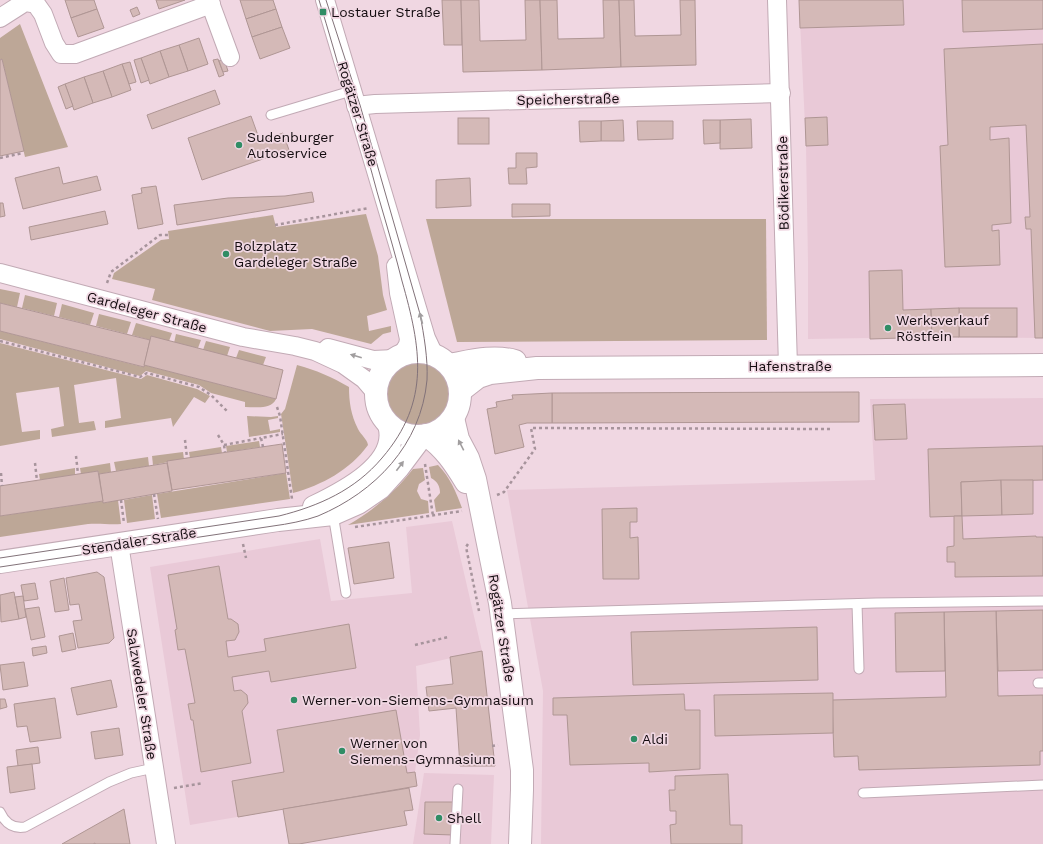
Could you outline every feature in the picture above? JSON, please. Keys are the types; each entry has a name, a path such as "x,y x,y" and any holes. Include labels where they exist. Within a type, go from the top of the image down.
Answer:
{"street":[{"name":"Rogätzer Straße","path":"324,0 426,338 441,360"},
{"name":"Bödikerstraße","path":"777,0 781,93 788,366"},
{"path":"5,11 25,2 36,4 43,14 54,43 62,54 75,54 210,2 230,57"},
{"name":"Speicherstraße","path":"354,98 375,104 781,93"},
{"name":"Rogätzer Straße","path":"392,227 399,293 409,339 408,344 398,357"},
{"name":"Gardeleger Straße","path":"0,273 243,337 295,346 314,351 343,364 364,379 376,393"},
{"name":"Gardeleger Straße","path":"295,346 319,345 373,360 398,357"},
{"path":"419,352 441,360 457,377 460,391 459,405 453,418 444,427 432,434 420,445 407,435 394,429 379,410 376,393 377,383 387,366 398,357 419,352"},
{"name":"Hafenstraße","path":"441,360 484,358 507,359 537,368"},
{"name":"Hafenstraße","path":"460,391 473,380 490,373 537,368 1043,365"},
{"name":"Rogätzer Straße","path":"453,418 458,438 468,458 475,479 502,614 522,770 520,844"},
{"name":"Stendaler Straße","path":"278,520 313,508 343,493 361,480 384,457 392,436 389,424"},
{"name":"Rogätzer Straße","path":"420,445 443,448 456,466 480,509"},
{"name":"Stendaler Straße","path":"0,562 122,534 333,514 358,503 374,493 420,445"},
{"name":"Salzwedeler Straße","path":"122,534 157,791 166,844"}],"lane":[{"path":"271,115 354,98"},
{"path":"333,514 346,593"},
{"path":"502,614 857,604 1043,601"},
{"path":"857,604 859,669"},
{"path":"0,812 6,822 12,826 17,828 25,828 109,782 154,768"},
{"path":"863,793 1043,785"},
{"path":"455,844 458,789"}],"path":[{"path":"0,158 23,153"},
{"path":"275,224 386,205"},
{"path":"100,300 111,272 160,235 169,235"},
{"path":"0,341 140,377 147,373 199,387 211,395 228,412"},
{"path":"277,407 283,434 293,501"},
{"path":"504,492 535,449 531,428 833,429"},
{"path":"224,445 283,434"},
{"path":"218,435 224,445 225,452"},
{"path":"261,438 263,447"},
{"path":"185,440 187,458"},
{"path":"420,445 433,516"},
{"path":"76,456 78,474"},
{"path":"35,463 37,480"},
{"path":"0,473 2,486"},
{"path":"154,494 158,519"},
{"path":"121,500 122,534"},
{"path":"241,537 246,558"},
{"path":"466,547 480,612"},
{"path":"415,645 448,637"},
{"path":"492,746 498,745 499,752"},
{"path":"157,791 203,783"}],"shaded area":[{"path":"799,0 1043,0 1043,338 932,337 808,339 806,146"},
{"path":"20,24 68,147 25,157 2,59 0,60 0,38"},
{"path":"366,214 378,256 383,295 387,310 367,316 369,331 391,326 391,332 383,334 371,344 312,329 270,331 152,300 155,289 112,279 114,273 161,240 169,239 168,231 273,215 276,227"},
{"path":"426,219 766,219 767,340 457,342"},
{"path":"0,289 20,293 17,307 0,303"},
{"path":"25,295 57,303 54,316 22,308"},
{"path":"62,304 94,313 90,325 59,317"},
{"path":"99,314 131,322 127,334 96,326"},
{"path":"136,323 172,333 169,341 150,340 132,335"},
{"path":"0,331 143,367 144,365 276,399 271,405 245,407 245,402 211,393 199,385 146,371 140,376 0,339"},
{"path":"176,334 201,340 198,348 174,343"},
{"path":"206,341 230,347 227,356 203,350"},
{"path":"0,343 141,379 147,375 197,389 210,396 205,403 194,397 173,427 171,418 105,428 105,421 121,418 116,378 74,385 79,423 94,421 96,430 52,437 51,429 64,426 59,387 16,393 22,432 40,430 40,439 0,446"},
{"path":"239,350 266,357 263,365 236,358"},
{"path":"419,361 432,364 443,371 450,382 453,395 450,408 443,419 432,426 419,429 406,426 395,419 388,408 385,395 388,382 395,371 406,364"},
{"path":"297,365 324,374 349,387 352,414 358,429 368,445 353,462 335,475 314,486 293,493 281,414 285,409"},
{"path":"1043,398 1043,844 541,844 543,691 507,490 875,480 870,399"},
{"path":"247,416 278,416 278,418 268,420 270,431 280,429 280,432 249,437"},
{"path":"259,441 260,447 227,452 226,446"},
{"path":"221,447 222,453 190,458 189,452"},
{"path":"183,452 184,459 153,465 152,456"},
{"path":"148,457 149,466 116,471 114,462"},
{"path":"110,463 111,472 99,474 98,471 81,474 80,468"},
{"path":"438,465 449,480 462,508 436,512 434,500 440,493 440,490 436,482 431,478 429,467"},
{"path":"75,468 75,475 40,480 39,474"},
{"path":"423,468 425,480 419,484 417,491 421,499 428,501 429,513 348,525 383,500 413,469"},
{"path":"286,473 290,499 161,518 157,494"},
{"path":"152,495 155,519 127,523 124,500"},
{"path":"118,500 121,524 88,524 0,537 0,516"},
{"name":"Werner-von-Siemens-Gymnasium","path":"452,521 482,651 416,666 420,735 415,772 417,786 190,825 150,567 320,539 331,601 412,593 406,527"},
{"path":"424,773 494,775 491,844 413,844"}],"building":[{"path":"65,0 94,0 97,9 71,18"},
{"path":"156,0 185,0 159,9"},
{"path":"240,0 273,0 276,9 246,19"},
{"path":"442,0 461,0 462,45 444,45"},
{"path":"461,0 479,0 480,41 526,40 525,0 540,0 542,70 463,72"},
{"path":"540,0 557,0 558,39 604,38 603,0 619,0 621,67 542,70"},
{"path":"619,0 634,0 635,36 681,35 680,0 695,0 696,65 621,67"},
{"path":"799,0 903,0 904,25 800,28"},
{"path":"962,0 1043,0 1043,29 963,32"},
{"path":"137,7 140,14 133,17 130,10"},
{"path":"97,9 104,28 78,37 71,18"},
{"path":"276,9 282,27 252,37 246,19"},
{"path":"282,27 290,48 260,59 252,37"},
{"path":"199,38 208,64 188,71 179,45"},
{"path":"1043,44 1043,338 1035,338 1031,229 1026,229 1025,217 1030,217 1026,125 990,127 990,140 1009,138 1011,223 992,225 992,231 999,230 1000,265 945,267 940,146 948,145 944,49"},
{"path":"179,45 188,71 169,77 160,51"},
{"path":"160,51 169,77 150,84 141,58"},
{"path":"141,58 149,80 141,83 134,60"},
{"path":"2,59 24,151 0,156 0,60"},
{"path":"218,59 224,75 219,77 213,60"},
{"path":"224,59 228,71 223,72 219,61"},
{"path":"130,62 136,82 129,84 122,64"},
{"path":"122,64 131,90 112,97 103,71"},
{"path":"103,71 112,97 93,103 84,77"},
{"path":"84,77 93,103 74,110 65,84"},
{"path":"65,84 73,106 66,109 58,87"},
{"path":"215,90 220,104 152,129 147,115"},
{"name":"Sudenburger Autoservice","path":"251,116 260,141 283,133 289,150 202,180 188,138"},
{"path":"827,117 828,145 806,146 805,118"},
{"path":"458,118 489,118 489,144 458,144"},
{"path":"751,119 752,148 720,149 720,120"},
{"path":"623,120 624,141 601,141 601,121"},
{"path":"703,120 720,120 720,143 704,144"},
{"path":"579,121 601,121 601,141 580,142"},
{"path":"637,121 673,121 673,139 638,140"},
{"path":"516,153 537,153 537,167 526,168 527,184 509,184 508,168 516,168"},
{"path":"59,167 63,184 97,176 101,190 23,209 15,178"},
{"path":"470,178 471,206 436,208 436,180"},
{"path":"156,186 163,224 138,229 132,195 142,193 141,188"},
{"path":"312,192 314,202 177,225 174,205 228,198 285,196"},
{"path":"0,203 3,203 5,216 0,217"},
{"path":"512,204 550,204 550,216 512,217"},
{"path":"105,211 108,224 31,240 29,227"},
{"path":"902,270 903,310 931,309 932,337 870,339 869,271"},
{"path":"0,303 150,340 144,367 0,331"},
{"path":"959,308 1017,308 1017,337 959,337"},
{"path":"959,308 959,337 932,337 931,309"},
{"path":"151,336 283,370 276,399 144,365"},
{"path":"859,392 859,422 552,423 552,393"},
{"path":"552,393 552,423 527,423 519,425 524,447 495,454 487,409 497,407 496,402 513,399 512,395"},
{"path":"905,404 907,439 875,440 873,405"},
{"path":"282,444 286,473 172,490 167,461"},
{"path":"1043,446 1043,480 961,482 962,516 930,517 928,449"},
{"path":"167,463 172,491 103,503 99,474"},
{"path":"98,471 103,501 0,516 0,486"},
{"path":"1001,480 1002,515 962,516 961,482"},
{"path":"1001,480 1033,480 1033,514 1002,515"},
{"path":"637,508 637,522 630,522 630,538 638,537 639,579 603,579 602,509"},
{"path":"954,516 962,516 963,539 1043,537 1043,576 955,577 955,562 947,562 947,547 954,546"},
{"path":"389,542 394,578 354,584 348,548"},
{"path":"219,566 228,619 231,619 238,624 239,632 235,640 226,641 228,657 266,651 264,639 349,624 356,668 271,682 269,671 232,677 234,691 241,690 247,695 248,703 242,711 251,763 201,772 193,720 191,720 188,704 195,703 185,649 178,650 175,630 177,629 168,575"},
{"path":"97,572 104,577 114,638 109,643 78,648 73,621 82,620 79,604 70,605 66,578"},
{"path":"64,578 69,610 55,612 50,581"},
{"path":"35,583 38,599 24,601 21,585"},
{"path":"14,592 19,619 1,622 0,595"},
{"path":"23,596 26,617 19,619 15,597"},
{"path":"39,607 45,637 31,640 25,609"},
{"path":"1043,610 1043,670 998,671 996,611"},
{"path":"996,611 998,696 1043,695 1043,751 1040,751 1040,765 859,770 858,756 834,757 832,700 946,697 944,612"},
{"path":"944,612 945,671 896,672 895,613"},
{"path":"817,627 818,680 633,685 631,632"},
{"path":"73,633 76,649 62,652 59,636"},
{"path":"46,646 47,653 33,656 32,648"},
{"path":"482,651 495,766 460,766 456,708 429,711 426,687 453,684 450,657"},
{"path":"24,662 28,686 3,690 0,665"},
{"path":"111,680 117,707 77,715 71,688"},
{"path":"833,693 833,733 715,736 714,695"},
{"name":"Aldi","path":"684,694 685,710 700,710 700,769 649,772 649,763 570,765 567,715 553,715 553,698"},
{"path":"55,698 61,738 30,742 27,726 17,727 14,704"},
{"path":"0,699 5,699 7,707 0,709"},
{"name":"Werner von Siemens-Gymnasium","path":"396,710 407,773 415,772 417,786 238,817 232,781 284,772 277,730"},
{"path":"119,728 123,755 95,759 91,732"},
{"path":"38,747 40,763 18,766 16,750"},
{"path":"32,764 35,789 10,793 7,767"},
{"path":"728,774 730,825 742,825 742,844 671,844 670,825 676,824 676,811 670,811 669,790 675,790 675,776"},
{"path":"409,788 413,810 404,811 407,825 299,844 289,844 283,809"},
{"name":"Shell","path":"425,802 453,802 453,835 424,834"},
{"path":"124,809 130,844 62,844"}],"tram line":[{"path":"0,558 279,516 294,512 322,502 348,488 382,458 398,437 408,416 415,395 418,373 414,329 368,159 347,96 319,0"},
{"path":"0,567 279,525 313,518 339,506 376,480 392,463 405,445 423,404 427,380 426,355 420,314 360,105 326,0"}],"place":[{"name":"Lostauer Straße","path":"323,12"},
{"name":"Sudenburger Autoservice","path":"239,145"},
{"name":"Bolzplatz Gardeleger Straße","path":"226,254"},
{"name":"Werksverkauf Röstfein","path":"888,328"},
{"name":"Werner-von-Siemens-Gymnasium","path":"294,700"},
{"name":"Aldi","path":"634,739"},
{"name":"Werner von Siemens-Gymnasium","path":"342,751"},
{"name":"Shell","path":"439,818"}]}
